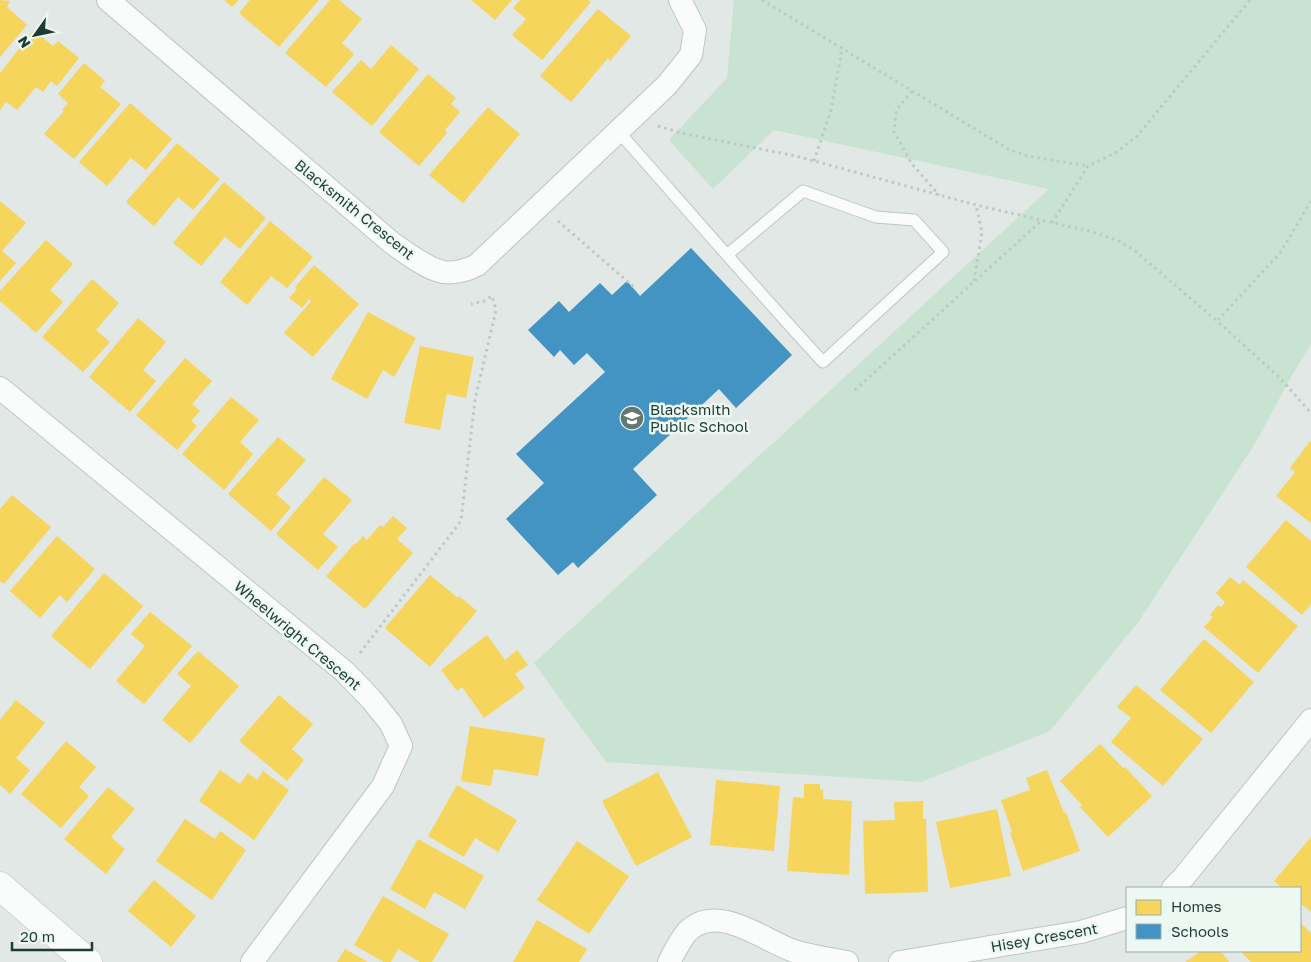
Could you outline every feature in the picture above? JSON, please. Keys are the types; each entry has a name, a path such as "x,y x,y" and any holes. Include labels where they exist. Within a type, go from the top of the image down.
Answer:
{"street":[{"name":"Blacksmith Crescent","path":"108,0 392,243 417,260 443,272 469,269 477,265 668,85 691,56 694,30 680,0"},
{"name":"Wheelwright Crescent","path":"0,388 345,672 371,698 391,724 401,746 383,786 252,962"},
{"path":"1174,887 1311,720"},
{"path":"0,886 88,962"},
{"name":"Hisey Crescent","path":"900,962 1081,932 1126,918"},
{"path":"669,962 687,932 701,923 713,920 728,921 794,950 847,962"}],"lane":[{"path":"625,125 727,255 823,362 943,252 914,220 876,217 803,191 727,255"}],"path":[{"path":"762,0 1008,150 1044,159 1088,166"},
{"path":"1052,222 1088,166 1117,152 1137,136 1250,0"},
{"path":"814,160 830,110 842,49"},
{"path":"912,91 896,111 894,132 912,164 939,195"},
{"path":"625,125 681,133 814,160 976,205 1052,222 1118,240 1134,250 1217,321 1280,378 1311,413"},
{"path":"1217,321 1280,252 1311,201"},
{"path":"540,205 635,288"},
{"path":"974,281 982,232 976,205"},
{"path":"855,390 1041,221"},
{"path":"355,660 461,521 475,400 496,310 492,296 484,301 471,304"}],"green space":[{"path":"734,0 1311,0 1311,344 1256,442 1139,621 1050,731 921,782 606,762 534,663 1049,189 774,130 713,189 669,140 727,78"}],"building: Homes":[{"path":"0,0 10,1 7,7 27,25 0,57"},
{"path":"224,0 239,0 232,7"},
{"path":"250,0 319,0 279,47 239,13"},
{"path":"330,0 339,0 362,19 342,43 354,54 326,87 285,53"},
{"path":"471,0 512,0 495,20"},
{"path":"520,0 588,0 591,2 542,60 512,35 526,19 513,8"},
{"path":"598,9 631,36 610,61 608,58 571,102 540,76"},
{"path":"34,30 53,46 58,41 79,58 57,86 51,81 43,92 36,87 17,110 6,102 0,110 0,73"},
{"path":"391,45 419,69 372,126 332,92 361,60 371,69"},
{"path":"84,63 105,81 100,87 121,104 74,159 44,134 64,111 62,110 68,103 58,94"},
{"path":"428,74 456,98 451,104 460,112 445,130 447,133 419,166 379,132"},
{"path":"130,103 172,139 146,170 131,158 107,186 79,162"},
{"path":"488,107 520,134 463,203 429,175"},
{"path":"177,143 220,179 193,210 178,197 154,226 126,202"},
{"path":"224,182 266,218 240,249 225,237 201,266 173,243"},
{"path":"0,201 26,223 2,251 16,263 0,281"},
{"path":"270,221 313,257 287,288 271,276 247,305 220,282"},
{"path":"46,240 73,264 50,290 63,302 36,333 0,301 0,291"},
{"path":"314,265 359,304 313,357 284,333 311,301 309,299 302,308 289,298 297,289 295,287"},
{"path":"92,279 119,303 96,330 110,342 83,372 42,337"},
{"path":"368,312 416,338 394,377 383,370 367,399 331,379"},
{"path":"138,318 166,342 143,370 156,381 130,412 89,377"},
{"path":"420,346 474,357 466,398 447,394 440,430 404,423"},
{"path":"185,358 212,381 192,404 200,411 191,421 197,426 177,450 136,415"},
{"path":"231,397 259,420 240,442 253,454 224,490 182,454"},
{"path":"278,437 306,460 276,494 291,507 271,531 228,494"},
{"path":"1311,440 1311,523 1276,496 1295,472 1290,468"},
{"path":"324,477 352,500 323,534 338,547 318,570 276,534"},
{"path":"12,495 51,527 4,584 0,581 0,509"},
{"path":"393,516 407,528 397,539 413,553 365,609 326,576 355,543 363,536 367,540 380,525 383,527"},
{"path":"1286,520 1311,541 1311,604 1302,615 1246,567"},
{"path":"57,536 95,569 67,602 60,595 40,618 10,591"},
{"path":"104,573 143,606 90,669 51,636"},
{"path":"430,575 477,611 430,667 385,628"},
{"path":"1230,577 1240,585 1243,580 1298,626 1258,673 1204,627 1213,617 1210,615 1218,605 1221,607 1225,602 1216,593"},
{"path":"150,612 192,646 144,704 116,681 145,646 131,634"},
{"path":"487,635 505,660 517,650 528,665 515,674 525,688 484,718 462,687 457,691 441,670"},
{"path":"1204,639 1254,682 1211,733 1160,690"},
{"path":"198,651 239,686 190,743 162,720 191,686 177,674"},
{"path":"1136,685 1203,739 1163,786 1111,742 1131,718 1117,707"},
{"path":"279,695 313,724 292,749 304,760 287,781 239,741"},
{"path":"16,700 45,723 16,758 30,770 10,794 0,785 0,720"},
{"path":"470,726 545,738 538,776 494,769 491,786 461,781"},
{"path":"66,741 96,767 79,787 89,796 61,828 21,794"},
{"path":"1100,744 1152,796 1108,837 1080,807 1082,805 1060,781"},
{"path":"220,770 240,784 248,773 257,780 263,771 289,790 254,840 199,801"},
{"path":"1047,770 1064,813 1066,812 1080,851 1023,871 1001,800 1030,790 1026,778"},
{"path":"658,772 692,837 636,866 602,801"},
{"path":"716,780 780,786 774,851 710,845"},
{"path":"804,784 820,784 820,789 823,790 823,799 852,801 849,875 787,871 793,797 804,798"},
{"path":"457,785 517,820 498,852 475,838 464,857 428,836"},
{"path":"108,787 135,809 111,837 125,849 106,874 64,839"},
{"path":"923,801 923,819 926,819 928,892 865,894 863,821 895,820 894,802"},
{"path":"997,809 1011,876 950,888 936,822"},
{"path":"185,819 215,839 220,831 246,850 212,900 156,861"},
{"path":"1311,837 1311,912 1301,904 1301,887 1281,887 1274,881"},
{"path":"418,839 484,876 465,909 434,892 425,909 390,889"},
{"path":"577,841 629,876 589,934 537,900"},
{"path":"154,880 196,916 171,947 128,911"},
{"path":"383,896 449,934 432,962 420,962 398,949 391,962 384,962 354,945"},
{"path":"537,920 587,949 579,962 513,962"},
{"path":"1301,923 1311,933 1311,962 1251,962 1241,952 1301,952"},
{"path":"345,949 368,962 337,962"},
{"path":"1200,952 1222,952 1229,962 1185,962"}],"building: Schools":[{"path":"691,248 792,355 736,408 719,389 633,469 657,495 578,568 573,562 558,575 506,519 544,483 516,454 605,372 587,353 574,365 560,350 554,357 528,330 559,301 569,312 600,283 612,295 627,281 640,296"}],"place":[{"name":"Blacksmith Public School","path":"632,418"}]}
